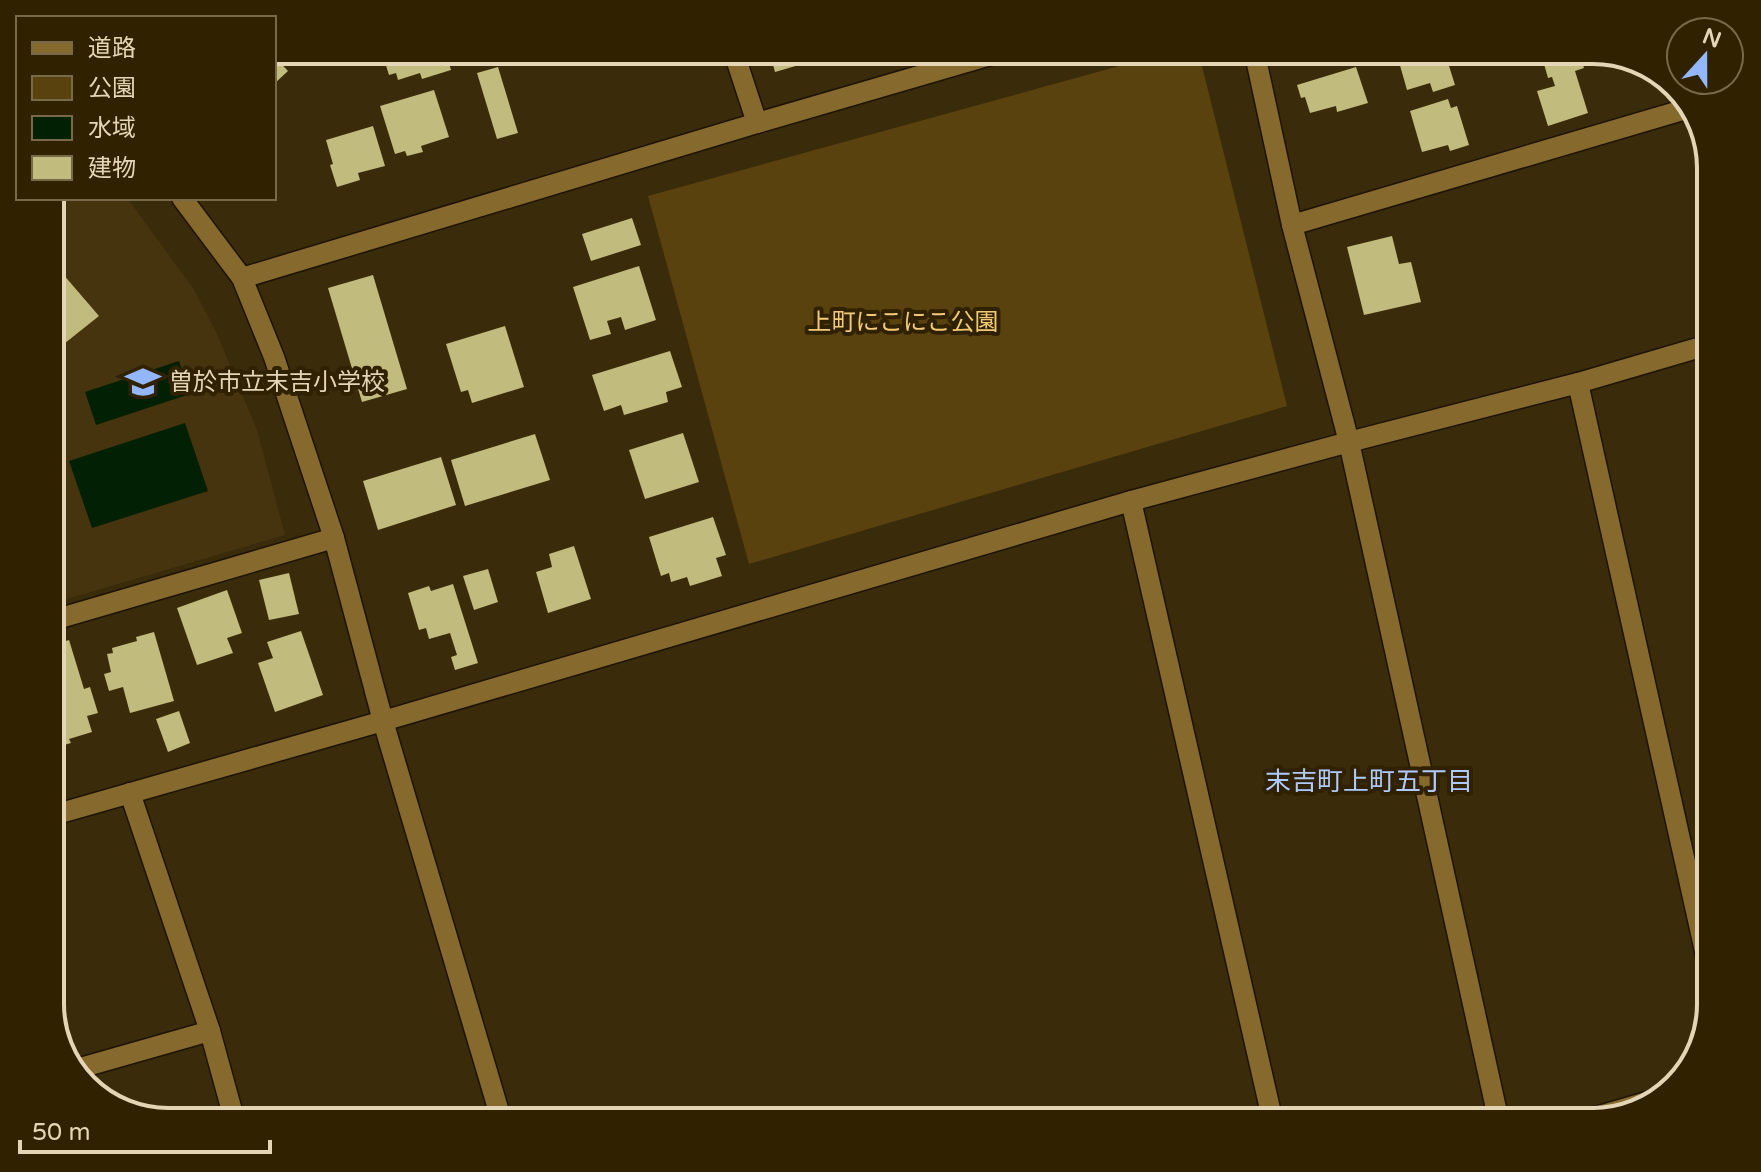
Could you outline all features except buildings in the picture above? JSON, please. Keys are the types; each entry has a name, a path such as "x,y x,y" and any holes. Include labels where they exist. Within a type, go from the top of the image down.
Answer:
{"street":[{"path":"738,64 757,123"},
{"path":"242,278 960,64"},
{"path":"1257,64 1292,225 1349,442 1496,1108"},
{"path":"1292,225 1680,111"},
{"path":"184,200 242,278 274,357 334,538 383,721 498,1108"},
{"path":"64,812 1131,501 1578,383 1697,348"},
{"path":"1578,383 1697,915"},
{"path":"1131,501 1270,1108"},
{"path":"64,617 334,538"},
{"path":"130,793 210,1031 231,1108"},
{"path":"86,1066 210,1031"}],"shaded area":[{"name":"曽於市立末吉小学校","path":"64,200 128,200 193,288 217,334 257,430 285,535 64,600"}],"green space":[{"name":"上町にこにこ公園","path":"1126,64 1202,64 1287,406 749,564 648,196"}],"water":[{"path":"179,361 190,394 96,425 85,392"},
{"path":"185,423 208,491 92,528 69,461"}],"place":[{"name":"曽於市立末吉小学校","path":"143,382"}],"district":[{"name":"末吉町上町五丁目","path":"1369,781"}]}
